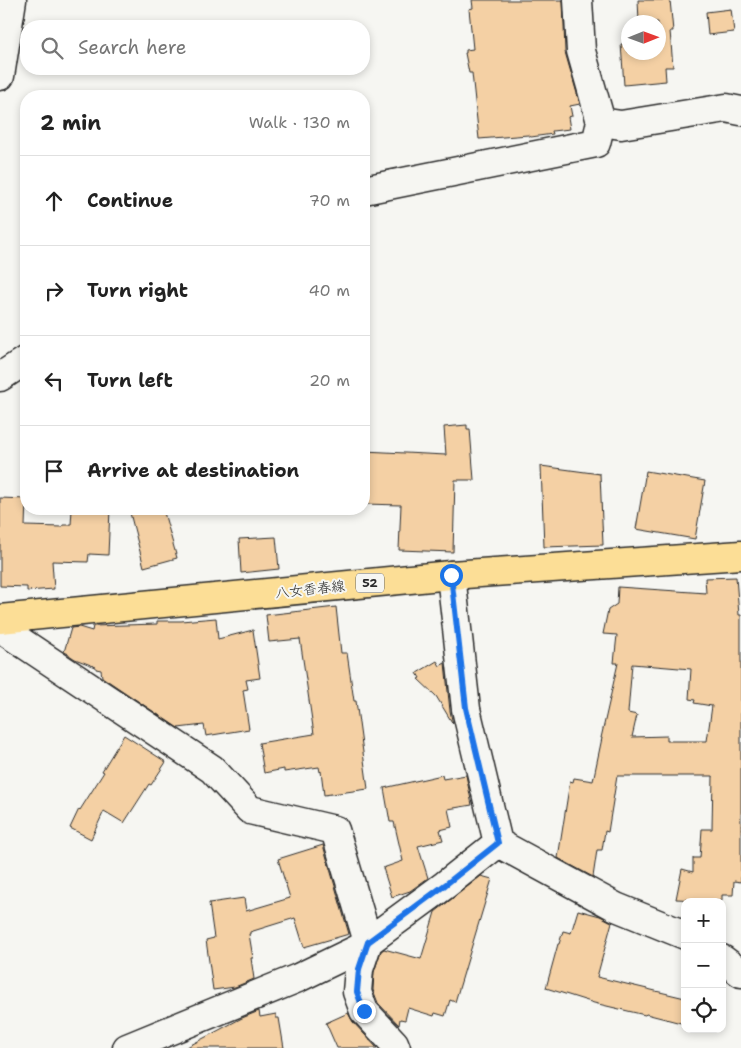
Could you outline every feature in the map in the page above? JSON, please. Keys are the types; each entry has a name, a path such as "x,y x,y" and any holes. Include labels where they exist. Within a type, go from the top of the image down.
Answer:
{"main road":[{"name":"八女香春線","path":"0,619 451,575 741,555"}],"street":[{"path":"0,76 12,0"},
{"path":"370,189 596,143 600,122 581,51 578,0"},
{"path":"600,122 621,125 726,108 741,111"},
{"path":"0,377 20,364"},
{"path":"451,575 466,708 498,843 616,907 681,933"},
{"path":"0,628 212,769 250,810 335,830 368,942 359,969 357,992 364,1011 394,1043 396,1048"},
{"path":"127,1048 298,978 358,949 498,843"},
{"path":"726,961 741,973"}],"building":[{"path":"472,0 563,0 565,52 580,104 570,106 572,116 568,117 570,129 552,131 553,134 531,137 528,135 479,139 472,73 469,73 465,53 466,50 473,49 469,9 473,8"},
{"path":"638,0 670,0 673,31 670,31 673,67 665,67 666,81 624,85 622,60 666,60 666,15 639,15"},
{"path":"731,9 734,32 708,35 706,12"},
{"path":"467,425 467,429 470,429 474,480 455,480 453,552 399,550 401,505 370,504 370,451 446,455 444,427"},
{"path":"541,466 600,474 603,545 544,547"},
{"path":"646,471 705,481 695,539 636,529"},
{"path":"0,498 20,499 20,515 25,515 25,526 62,527 63,525 71,525 72,515 110,515 108,555 89,554 88,562 52,561 54,589 27,591 27,587 0,586"},
{"path":"131,515 165,515 177,558 144,567"},
{"path":"276,537 279,569 241,573 239,539"},
{"path":"736,577 739,615 741,615 741,882 734,881 733,895 722,895 722,898 676,899 682,869 693,872 693,858 700,858 702,829 712,829 713,776 617,776 608,832 605,831 602,850 597,850 593,877 558,858 570,781 573,782 574,778 593,781 618,663 614,663 617,635 603,634 608,610 617,604 618,587 706,593 705,578","holes":["632,664 691,669 689,699 695,700 694,703 712,706 707,741 667,741 667,736 632,737 637,715 628,713"]},
{"path":"336,607 341,653 347,653 354,701 356,701 368,789 324,795 319,767 284,772 284,769 264,773 259,743 314,734 300,639 269,642 266,615"},
{"path":"216,618 218,639 253,630 260,678 246,680 248,689 243,690 249,729 206,736 204,725 178,728 102,677 101,670 64,652 71,628 79,627 92,631 93,626 157,624 157,621"},
{"path":"437,661 440,666 445,663 453,724 436,696 418,679 420,678 417,673"},
{"path":"124,735 166,762 151,785 149,784 124,823 104,811 91,839 70,828 79,809 104,772 102,771"},
{"path":"442,775 443,779 466,775 472,805 448,809 452,827 440,830 443,840 418,846 428,878 410,891 392,897 383,868 403,861 394,822 390,822 384,788"},
{"path":"323,845 349,934 304,947 295,918 250,932 254,979 235,987 213,990 206,940 214,938 209,903 244,898 246,911 290,898 278,859"},
{"path":"481,876 492,879 455,1002 450,1000 445,1016 435,1013 434,1016 408,1008 405,1020 400,1019 399,1025 378,1003 373,990 374,972 381,951 384,949 421,959 435,912"},
{"path":"578,910 600,916 612,922 597,977 681,997 681,1023 594,1003 546,988 563,931 571,933"},
{"path":"259,1011 260,1017 276,1014 276,1018 279,1018 284,1048 185,1048 242,1018"},
{"path":"348,1013 353,1022 377,1048 337,1048 326,1023"}],"route":[{"path":"364,1011 357,992 359,969 368,942 498,843 466,708 451,575"}]}
